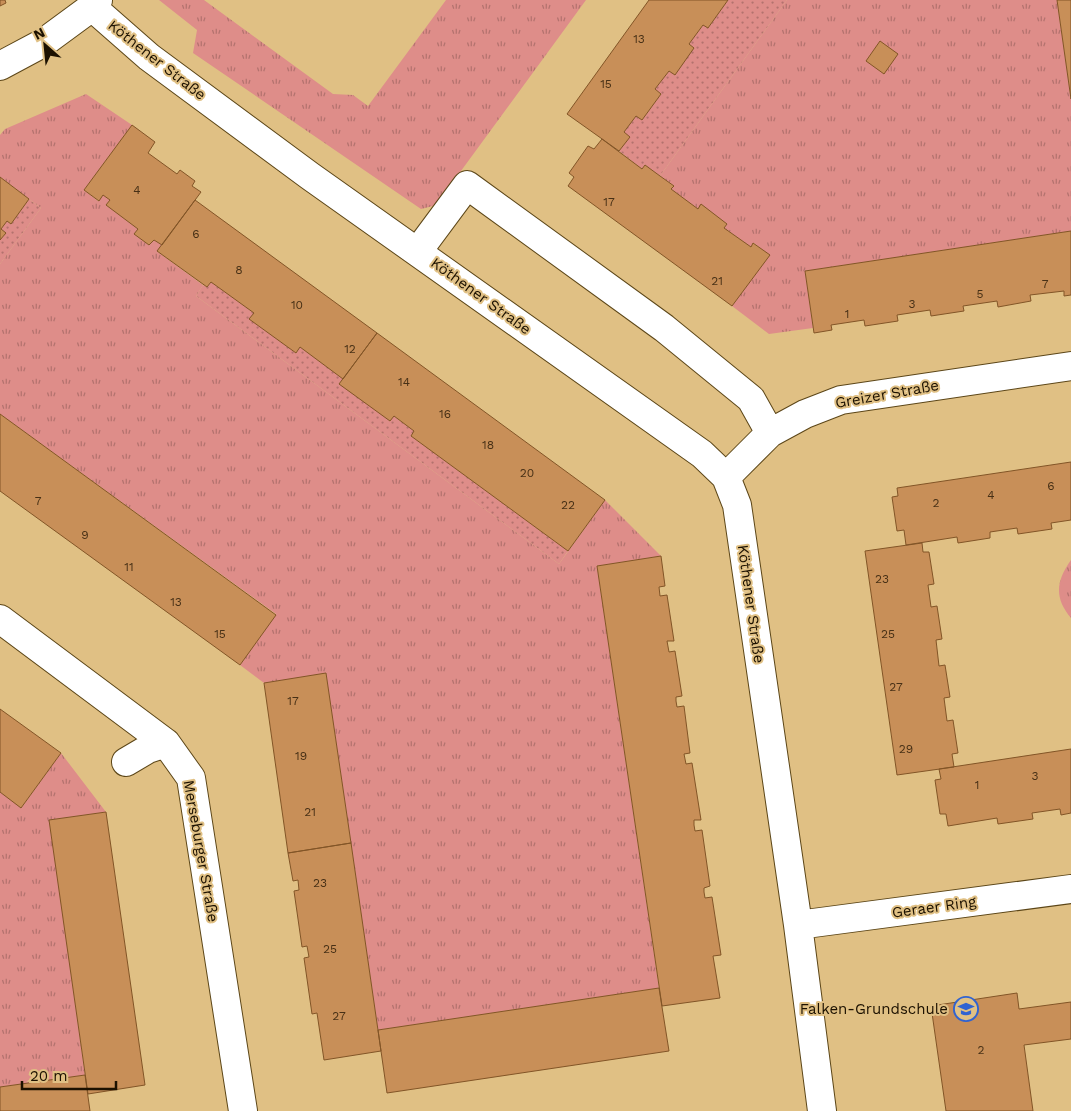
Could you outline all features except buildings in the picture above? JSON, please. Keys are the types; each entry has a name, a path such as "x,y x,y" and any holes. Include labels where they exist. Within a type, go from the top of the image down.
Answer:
{"street":[{"path":"0,66 43,43 95,4"},
{"name":"Köthener Straße","path":"95,4 149,57 310,176 702,454 726,477 737,506 798,925 822,1111"},
{"name":"Köthener Straße","path":"418,251 467,185 664,328 751,399 770,433"},
{"name":"Greizer Straße","path":"726,477 770,433 804,414 841,400 1071,366"},
{"name":"Merseburger Straße","path":"0,619 166,743 191,778 243,1111"},
{"path":"126,762 166,743"},
{"name":"Geraer Ring","path":"798,925 1071,889"}],"green space":[{"path":"159,0 204,0 333,94 353,95 368,106 446,0 586,0 439,201 433,206 421,209 193,53 197,30"},
{"path":"728,0 787,0 660,176 645,165 642,169 619,151 629,137 624,132 636,116 642,120 661,94 655,89 669,71 694,48 689,44 703,25 708,28"},
{"path":"787,0 1057,0 1071,99 1071,231 805,271 813,328 769,334 732,306 769,255 754,243 751,247 724,228 727,224 701,205 698,209 671,189 674,186 660,176"},
{"path":"86,94 132,125 84,190 98,201 103,195 110,200 106,205 138,229 134,234 149,245 154,240 162,245 158,252 203,285 196,296 559,564 605,500 661,556 597,566 659,988 378,1030 326,674 264,683 240,665 276,614 0,414 0,264 41,208 0,177 0,135 5,129"},
{"path":"29,199 41,208 0,264 0,240 6,233 1,229 7,221 11,224"},
{"path":"211,282 254,313 250,319 296,353 300,347 414,431 411,436 568,551 559,564 196,296 203,285 207,287"},
{"path":"1071,560 1071,618 1062,603 1059,589 1062,575"},
{"path":"61,753 106,812 50,820 85,1075 0,1087 0,792 22,807"}],"place":[{"name":"Falken-Grundschule","path":"966,1009"}]}
